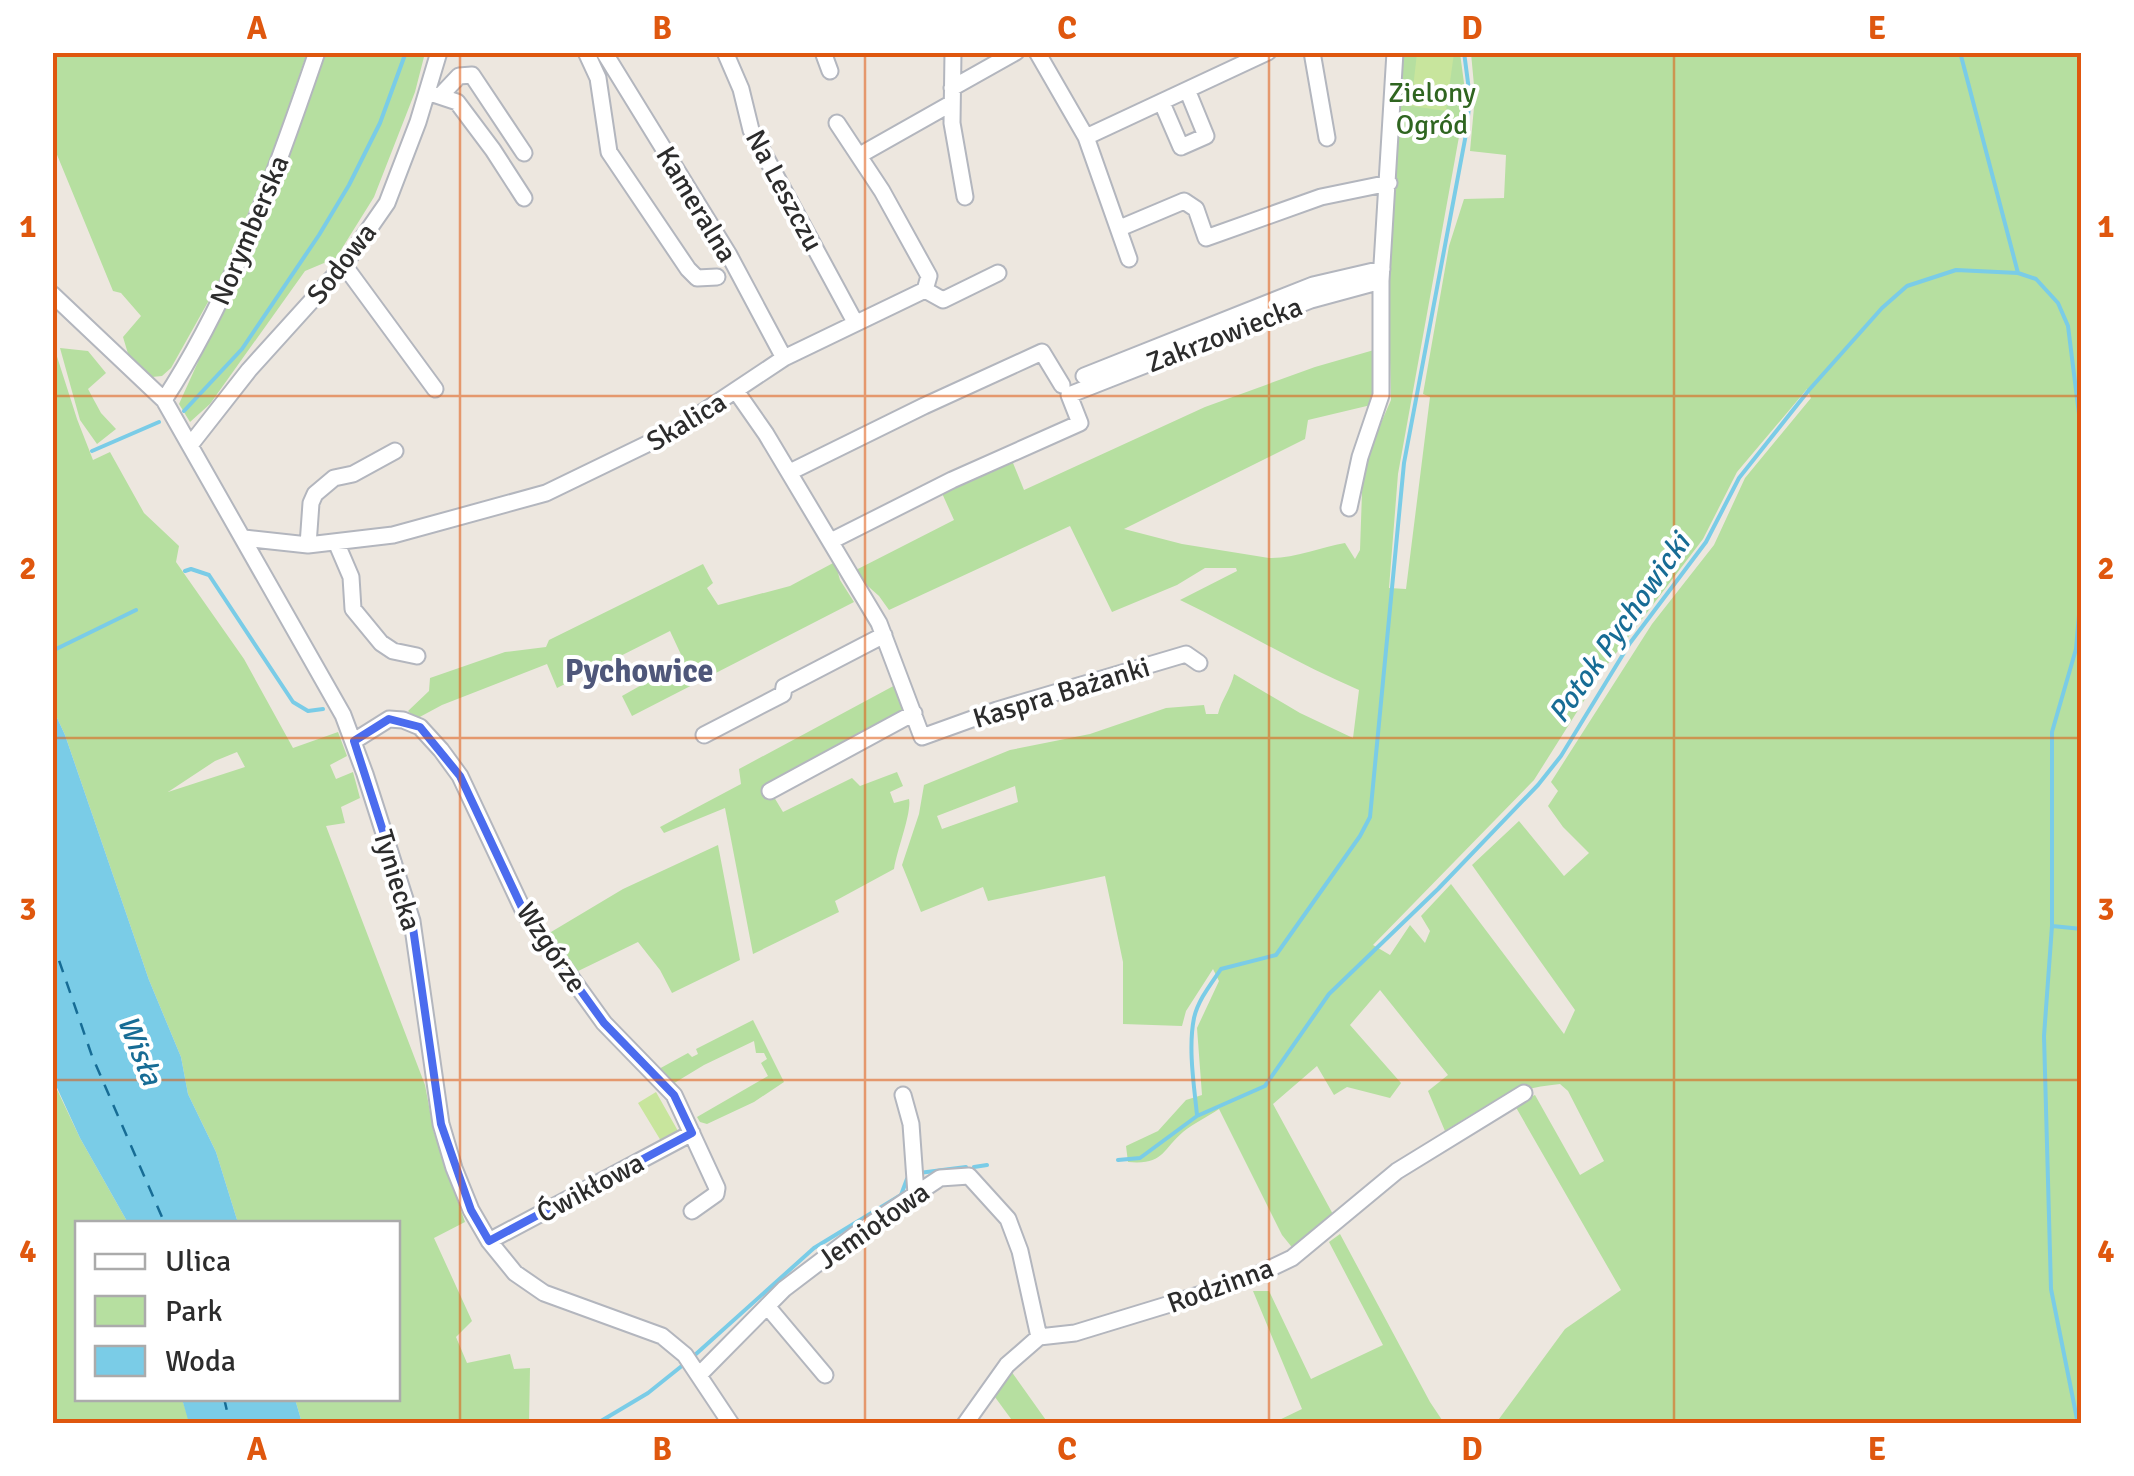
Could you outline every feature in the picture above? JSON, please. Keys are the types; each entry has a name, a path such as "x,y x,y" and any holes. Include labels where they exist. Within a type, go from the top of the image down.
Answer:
{"street":[{"name":"Norymberska","path":"164,400 214,315 266,192 317,52"},
{"name":"Sodowa","path":"191,444 249,370 344,265 387,203 434,93 439,52"},
{"path":"586,52 598,78 609,152 688,268 697,278 716,277"},
{"name":"Kameralna","path":"604,52 729,255 784,358"},
{"name":"Na Leszczu","path":"725,52 741,89 751,130 855,322"},
{"path":"823,52 830,70"},
{"path":"953,52 956,153 965,197"},
{"path":"860,155 1016,52"},
{"path":"1038,52 1086,137 1128,258"},
{"path":"1086,137 1268,52"},
{"path":"1312,52 1327,138"},
{"path":"1349,508 1360,458 1381,395 1382,275 1395,52"},
{"path":"434,93 459,76 472,76 524,153"},
{"path":"1162,104 1181,147 1206,136 1188,92"},
{"path":"434,93 457,102 524,198"},
{"path":"837,124 860,155 929,276 925,290 944,300 998,273"},
{"path":"1120,228 1184,201 1196,209 1206,238 1321,197 1389,183"},
{"path":"344,265 435,389"},
{"name":"Zakrzowiecka","path":"1084,376 1313,285 1382,275"},
{"name":"Zakrzowiecka","path":"1066,390 1382,275"},
{"name":"Skalica","path":"244,538 308,546 393,535 546,492 676,430 784,358 925,290"},
{"name":"Tyniecka","path":"52,294 164,400 330,690 354,741 412,921 441,1124 471,1210 488,1240 515,1274 544,1293 662,1336 685,1356 731,1424"},
{"path":"790,472 1042,352 1066,390 1080,423 952,480 832,541"},
{"path":"736,391 832,541 884,635 914,713 770,791"},
{"path":"308,546 314,494 334,478 353,474 394,451"},
{"path":"336,542 351,577 353,609 382,644 393,651 418,656"},
{"path":"704,736 782,694 784,687 884,635"},
{"name":"Kaspra Bażanki","path":"914,713 922,738 998,710 1186,654 1199,663"},
{"name":"Wzgórze","path":"354,741 389,719 403,720 420,727 460,776 524,912 604,1023 656,1074 686,1115 717,1188 716,1194 692,1212"},
{"name":"Rodzinna","path":"1038,1337 1075,1333 1170,1304 1248,1279 1292,1258 1396,1171 1524,1093"},
{"path":"903,1094 911,1124 916,1194"},
{"name":"Ćwikłowa","path":"488,1240 692,1133"},
{"name":"Jemiołowa","path":"699,1376 802,1274 940,1178 970,1176 1008,1219 1020,1252 1038,1337"},
{"path":"767,1306 825,1374"},
{"path":"965,1424 1008,1365 1038,1337"}],"highlighted area":[{"path":"389,719 420,727 460,776 524,912 604,1023 674,1095 692,1133 489,1241 471,1210 441,1124 412,921 354,741"}],"green space":[{"path":"52,53 307,53 273,152 222,277 171,368 162,376 152,377 129,357 123,337 141,316 121,293 113,291 53,145"},
{"path":"324,53 425,53 415,92 374,197 336,258 305,271 210,404 190,422 179,404 273,196"},
{"name":"Zielony Ogród","path":"1402,53 1460,53 1466,98 1398,474 1389,588 1406,589 1430,397 1423,394 1449,246 1464,199 1504,198 1506,155 1470,151 1475,96 1471,53 2081,53 2081,1423 1496,1423 1565,1329 1621,1290 1514,1104 1535,1095 1580,1175 1604,1161 1568,1091 1560,1084 1512,1094 1445,1131 1428,1091 1448,1075 1380,990 1350,1025 1401,1083 1390,1098 1347,1087 1334,1095 1317,1066 1273,1104 1335,1218 1295,1251 1282,1235 1219,1109 1183,1132 1155,1159 1128,1162 1126,1146 1158,1131 1186,1100 1202,1095 1197,1028 1219,981 1213,969 1186,1011 1182,1026 1123,1024 1123,962 1105,876 988,901 983,887 921,912 902,865 924,785 1010,750 1090,734 1166,708 1204,705 1206,714 1218,714 1234,674 1300,713 1353,738 1359,690 1180,600 1237,571 1236,568 1205,568 1177,585 1112,612 1070,526 889,610 852,572 954,520 941,491 1011,458 1024,490 1205,407 1374,350 1371,405 1308,420 1305,439 1124,529 1182,544 1269,558 1345,543 1355,559 1360,550 1363,464 1391,400 1388,280","holes":["1807,389 1811,398 1745,478 1714,545 1652,624 1551,782 1558,791 1548,806 1589,853 1564,876 1519,821 1472,865 1575,1010 1564,1034 1451,884 1421,916 1430,931 1425,943 1410,925 1390,955 1373,945 1534,780 1604,669 1703,539 1737,472","1015,786 1018,802 942,829 937,816"]},
{"name":"Zielony Ogród","path":"1417,53 1454,53 1446,111 1411,106"},
{"path":"52,341 93,460 110,452 144,513 179,546 176,562 244,659 293,748 338,732 347,756 330,765 336,779 353,772 360,798 341,807 345,823 326,826 425,1085 434,1133 465,1222 434,1238 472,1321 456,1337 467,1363 510,1354 514,1369 530,1368 529,1423 302,1423 296,1401 400,1401 400,1221 237,1221 216,1152 188,1094 181,1057 149,980 53,709","holes":["237,752 245,767 168,792 215,761"]},
{"path":"60,348 88,351 106,373 88,389 101,413 116,429 97,444 80,420"},
{"path":"835,562 840,580 854,602 632,716 622,696 684,661 670,631 557,688 547,664 416,719 408,711 429,691 430,678 505,652 546,647 549,640 703,564 713,583 707,588 718,605 790,586"},
{"path":"899,683 908,712 768,787 783,812 852,778 860,786 897,772 903,786 890,792 894,803 909,799 909,805 894,869 835,901 839,912 753,954 725,808 664,833 660,827 741,784 739,769"},
{"path":"718,845 740,960 672,993 638,942 572,974 546,935 623,889"},
{"path":"753,1020 784,1082 754,1102 707,1124 700,1122 697,1117 768,1076 761,1063 767,1059 764,1053 756,1053 754,1041 671,1085 657,1070 688,1053 692,1057 698,1054 696,1049"},
{"path":"52,1079 127,1221 75,1221 75,1401 183,1401 190,1423 53,1423"},
{"path":"656,1092 678,1131 661,1141 638,1103"},
{"path":"1340,1234 1444,1423 1273,1423 1302,1409 1253,1291 1269,1291 1311,1379 1383,1345 1329,1242"},
{"path":"1011,1371 1048,1423 1014,1423 992,1393"}],"water":[{"name":"Wisła","path":"53,709 149,980 181,1057 188,1094 216,1152 237,1221 127,1221 80,1138 53,1079"},
{"path":"183,1401 296,1401 302,1423 189,1423"}],"waterway":[{"path":"184,411 242,349 319,235 380,123 406,52"},
{"path":"1197,1115 1192,1042 1194,1018 1202,999 1221,969 1276,955 1370,817 1404,463 1466,134 1470,98 1464,52"},
{"path":"1960,52 2018,273"},
{"name":"Potok Pychowicki","path":"1118,1160 1140,1158 1197,1116 1265,1086 1329,994 1538,785 1561,756 1630,643 1706,542 1739,478 1809,390 1882,308 1907,286 1956,270 2018,273 2036,279 2058,303 2068,326 2082,438"},
{"path":"92,451 159,422"},
{"path":"185,571 209,575 293,702 308,711 323,709"},
{"name":"Potok Pychowicki","path":"2078,1424 2051,1289 2044,1036 2052,926 2052,732 2076,649 2082,581"},
{"path":"52,651 136,610"},
{"path":"2052,926 2082,929"},
{"path":"974,1167 987,1165"},
{"name":"Potok Pychowicki","path":"919,1173 966,1167"},
{"name":"Potok Pychowicki","path":"696,1354 814,1248 901,1195 907,1179"},
{"name":"Potok Pychowicki","path":"596,1424 648,1393 683,1365"}],"ferry route":[{"path":"52,940 92,1056 164,1221"},
{"path":"225,1401 230,1424"}],"district":[{"name":"Pychowice","path":"639,671"}]}
